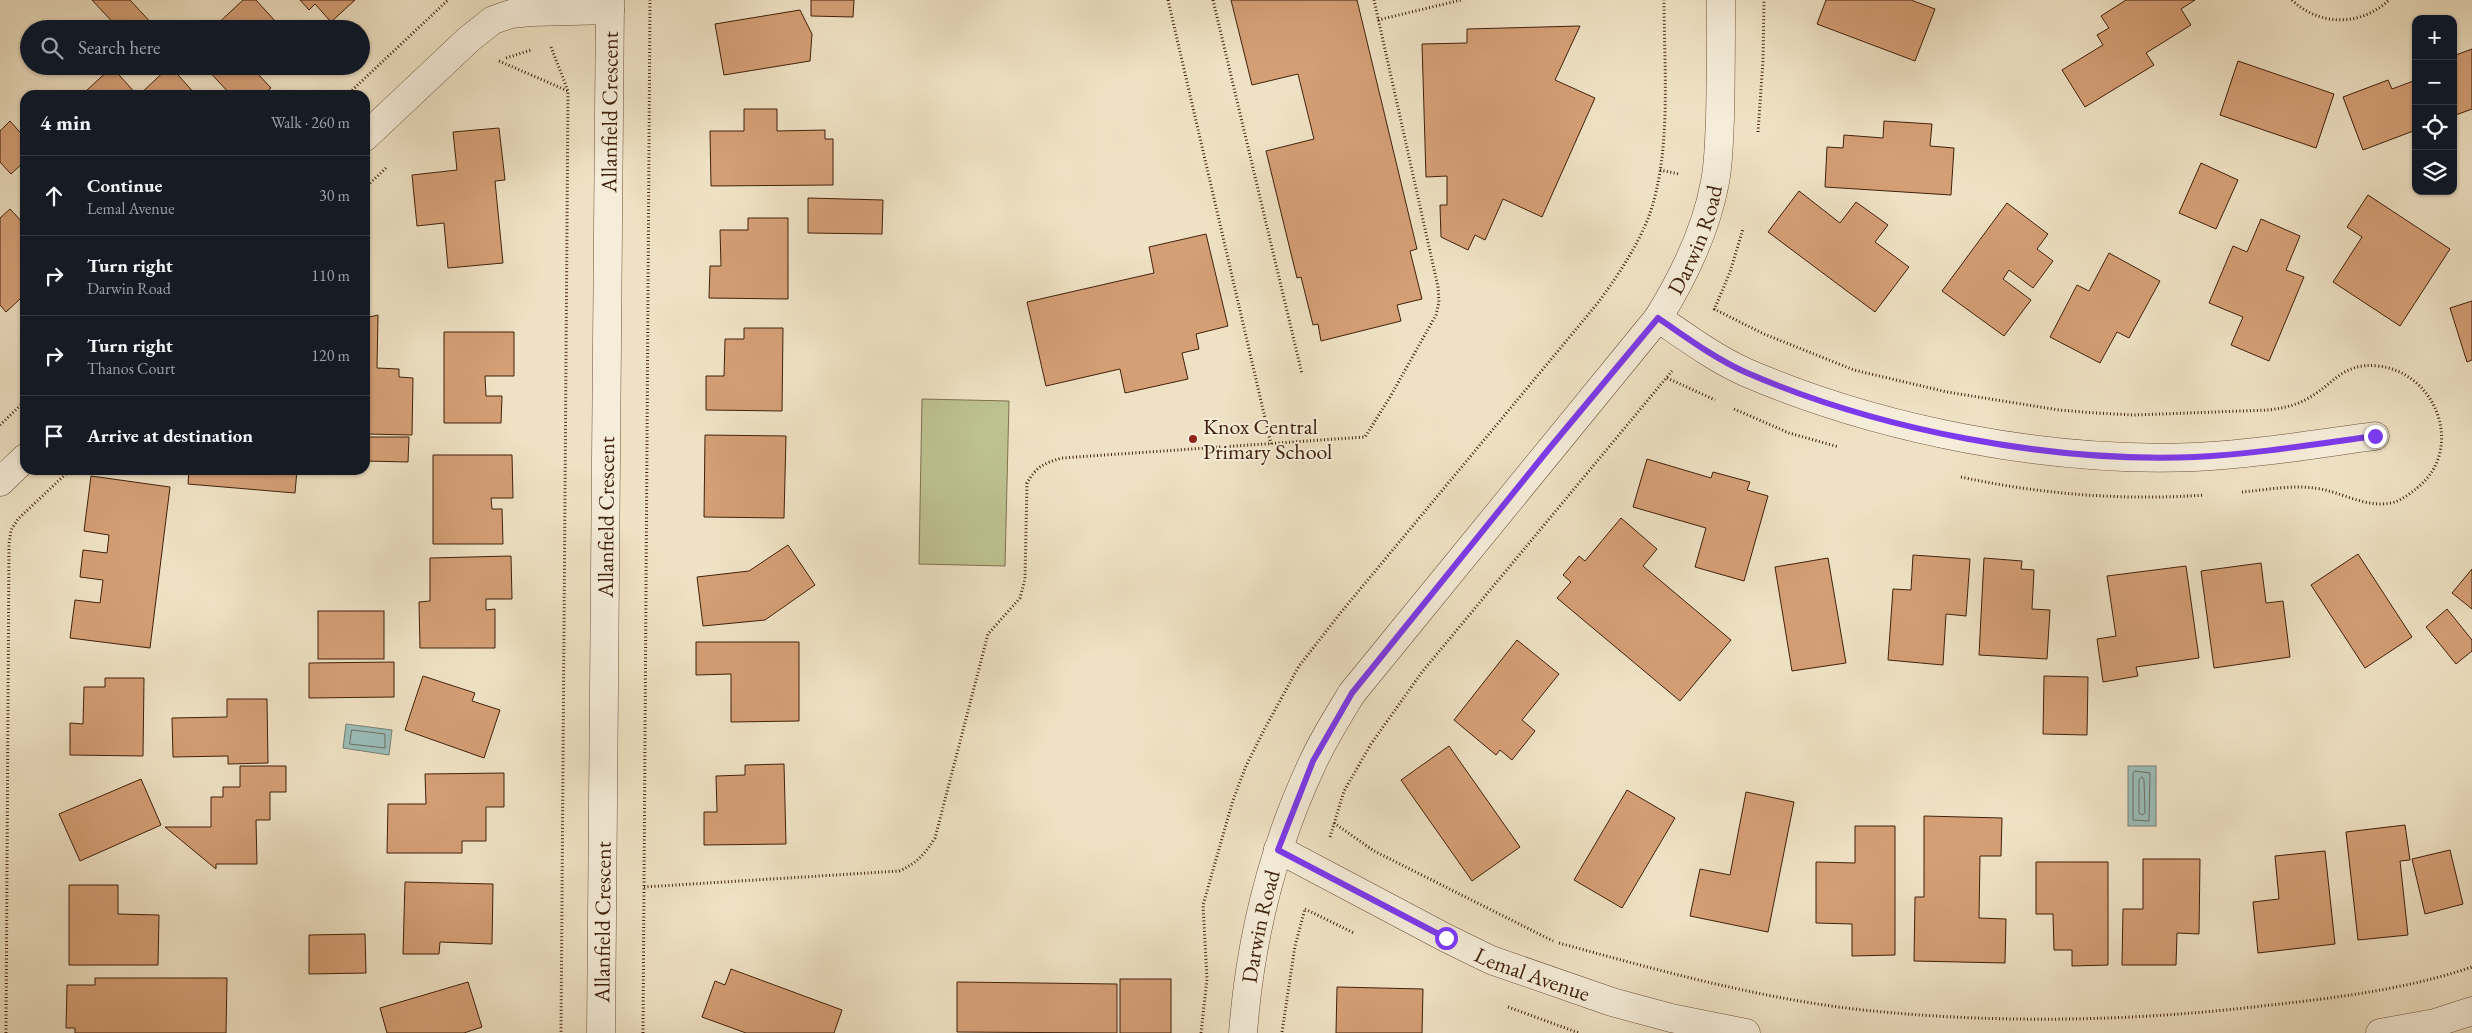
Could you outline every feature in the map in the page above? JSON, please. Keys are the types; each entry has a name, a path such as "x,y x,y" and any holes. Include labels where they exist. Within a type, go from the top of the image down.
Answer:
{"street":[{"name":"Darwin Road","path":"1243,1033 1245,1001 1255,940 1278,850 1313,761 1352,693 1548,450 1658,318 1678,286 1691,258 1705,222 1716,181 1719,145 1721,0"},
{"path":"370,132 469,39 493,20 518,13 610,5"},
{"name":"Allanfield Crescent","path":"601,1033 610,5"},
{"path":"1658,318 1692,342 1744,372 1884,419 1965,438 2044,450 2120,456 2194,457 2261,451 2375,436"},
{"path":"0,482 20,463"},
{"name":"Lemal Avenue","path":"1278,850 1437,934 1491,960 1612,1002 1671,1018 1746,1033"},
{"path":"2380,1033 2435,1023 2472,1011"}],"path":[{"path":"370,74 448,0"},
{"path":"643,1033 650,0"},
{"path":"1168,0 1271,444"},
{"path":"1213,0 1302,374"},
{"path":"644,887 899,871 912,865 924,855 935,838 988,634 1020,598 1024,579 1027,483 1035,469 1045,462 1062,458 1366,437 1436,315 1439,302 1438,287 1374,0"},
{"path":"1378,20 1461,0"},
{"path":"1201,1033 1207,979 1203,905 1233,800 1246,766 1299,666 1615,279 1649,217 1660,170 1664,121 1664,0"},
{"path":"2292,0 2306,12 2324,19 2346,20 2362,17 2381,7 2388,0"},
{"path":"542,46 550,44 568,91 561,1033"},
{"path":"491,67 498,61 533,49"},
{"path":"498,61 568,91"},
{"path":"353,90 369,75"},
{"path":"370,183 393,161"},
{"path":"1660,170 1678,174"},
{"path":"1328,840 1344,791 1371,744 1422,672 1667,378"},
{"path":"0,425 20,406"},
{"path":"6,1033 9,544 12,530 18,519 65,475"},
{"path":"1334,823 1374,851 1554,942 1695,980 1853,1008 1943,1017 2134,1017 2232,1010 2353,996 2402,986 2472,967"},
{"path":"1282,1033 1294,946 1305,909"}],"green space":[{"path":"922,399 1009,401 1005,566 919,564"}],"water":[{"path":"346,724 392,730 389,755 343,748"},
{"path":"2128,766 2156,766 2156,826 2128,826"}],"building":[{"path":"92,0 130,0 149,20 111,20"},
{"path":"243,0 256,0 274,20 222,20"},
{"path":"300,0 355,0 333,20 329,20 315,4 309,10"},
{"path":"811,0 854,0 853,17 811,16"},
{"path":"1231,0 1357,0 1417,249 1410,251 1422,299 1397,305 1401,321 1321,341 1318,324 1313,325 1301,277 1297,278 1266,151 1314,139 1298,74 1252,85"},
{"path":"1826,0 1911,0 1935,9 1915,61 1817,24"},
{"path":"2126,0 2195,0 2181,9 2191,25 2146,53 2154,65 2085,107 2062,70 2103,45 2097,35 2109,28 2101,16"},
{"path":"800,10 812,34 810,61 724,75 715,24"},
{"path":"1580,26 1555,80 1595,98 1542,217 1503,199 1485,240 1475,235 1468,250 1441,237 1440,205 1447,205 1447,176 1426,177 1422,44 1467,43 1467,29"},
{"path":"2472,49 2472,109 2457,115 2457,60 2457,55"},
{"path":"2238,61 2334,94 2316,148 2220,115"},
{"path":"103,75 119,75 133,90 87,90"},
{"path":"160,75 178,75 192,90 144,90"},
{"path":"212,75 259,75 271,88 269,90 226,90"},
{"path":"2388,80 2392,89 2412,82 2412,132 2363,150 2343,97"},
{"path":"744,109 777,109 777,131 825,130 825,139 833,139 833,185 711,186 710,131 744,131"},
{"path":"10,121 20,132 20,166 11,174 0,162 0,131"},
{"path":"1884,121 1932,124 1930,146 1954,148 1951,195 1825,187 1827,147 1843,148 1844,135 1883,138"},
{"path":"499,128 505,180 495,181 503,263 448,268 444,223 417,226 412,175 457,170 453,132"},
{"path":"2201,163 2238,180 2216,229 2179,213"},
{"path":"1799,191 1840,223 1856,202 1888,225 1875,242 1909,267 1875,312 1768,232"},
{"path":"2368,195 2450,249 2400,326 2333,282 2362,237 2347,227"},
{"path":"808,198 883,200 882,234 808,233"},
{"path":"2007,203 2048,234 2037,249 2053,261 2033,288 2009,270 2003,279 2031,300 2004,336 1942,291"},
{"path":"10,209 20,220 20,299 6,312 0,305 0,218"},
{"path":"748,218 788,218 788,299 709,298 710,266 721,266 720,230 748,230"},
{"path":"2261,219 2300,236 2286,270 2304,277 2269,361 2231,345 2243,317 2209,303 2233,246 2247,252"},
{"path":"1206,234 1228,326 1196,334 1199,349 1182,353 1188,379 1125,393 1120,369 1046,386 1027,302 1154,273 1149,247"},
{"path":"2109,253 2160,281 2129,338 2117,332 2100,363 2050,337 2077,285 2089,291"},
{"path":"2472,301 2472,360 2467,362 2450,308"},
{"path":"378,315 377,368 399,369 399,377 413,378 412,435 370,434 370,317"},
{"path":"744,328 783,328 782,411 706,410 706,376 724,376 725,339 744,339"},
{"path":"444,332 514,332 514,376 485,376 486,396 502,396 501,423 444,423"},
{"path":"705,435 786,436 784,518 704,517"},
{"path":"370,437 409,437 408,462 370,461"},
{"path":"433,455 512,455 513,498 491,498 492,509 502,509 503,544 433,544"},
{"path":"1647,459 1711,478 1713,472 1750,482 1747,490 1768,496 1744,581 1695,567 1706,528 1633,507"},
{"path":"189,475 297,475 295,493 188,484"},
{"path":"91,476 170,487 150,648 70,638 75,600 100,603 103,580 80,577 83,550 107,553 109,535 84,531"},
{"path":"1621,518 1657,549 1643,566 1731,640 1680,701 1557,598 1571,582 1563,575 1579,556 1585,561"},
{"path":"788,545 815,585 765,620 703,626 697,577 749,571"},
{"path":"2358,554 2412,637 2365,668 2311,585"},
{"path":"1913,555 1970,559 1966,616 1946,614 1943,665 1888,660 1893,589 1911,590"},
{"path":"511,556 512,599 486,599 486,610 495,609 495,648 420,648 419,602 430,601 430,558"},
{"path":"1828,558 1846,663 1792,671 1775,567"},
{"path":"1984,558 2022,561 2021,569 2034,570 2032,609 2050,610 2047,659 1979,655"},
{"path":"2261,563 2266,603 2283,601 2290,657 2214,668 2201,571"},
{"path":"2186,566 2199,658 2136,667 2138,676 2103,682 2097,639 2116,636 2107,576"},
{"path":"2472,569 2472,609 2452,593"},
{"path":"2447,609 2472,640 2472,651 2456,664 2426,627"},
{"path":"318,611 384,611 384,659 318,659"},
{"path":"1517,640 1559,674 1522,720 1535,731 1512,760 1500,750 1496,755 1454,720"},
{"path":"696,642 799,642 799,721 731,722 731,674 696,675"},
{"path":"394,662 394,697 309,698 309,663"},
{"path":"423,676 475,693 472,701 500,710 484,758 405,730"},
{"path":"2044,676 2088,677 2087,735 2043,734"},
{"path":"105,678 144,678 143,756 70,755 70,723 83,724 84,687 105,687"},
{"path":"227,699 267,699 268,763 228,764 228,756 173,757 172,718 227,717"},
{"path":"1449,746 1520,847 1472,881 1401,780"},
{"path":"784,764 786,844 704,845 704,812 717,812 716,776 745,775 745,765"},
{"path":"240,766 286,766 286,792 270,792 270,820 256,820 257,864 216,864 216,869 165,827 211,827 211,797 223,797 223,787 240,787"},
{"path":"504,773 504,807 486,807 486,841 462,841 462,853 387,853 388,804 426,804 425,774"},
{"path":"141,779 161,825 80,861 59,814"},
{"path":"1627,790 1675,818 1622,908 1574,880"},
{"path":"1746,792 1794,802 1768,932 1690,916 1700,869 1730,875"},
{"path":"1924,816 2002,818 2001,856 1980,856 1979,918 2006,919 2005,963 1914,961 1915,897 1924,897"},
{"path":"2405,825 2410,860 2400,861 2408,935 2358,940 2346,832"},
{"path":"1855,826 1895,826 1895,955 1852,956 1852,924 1816,923 1816,862 1855,863"},
{"path":"2450,850 2463,904 2425,914 2412,859"},
{"path":"2325,851 2335,944 2258,953 2253,902 2279,899 2275,856"},
{"path":"2143,859 2200,859 2199,934 2177,933 2176,965 2122,965 2123,909 2143,909"},
{"path":"2036,862 2108,862 2108,965 2072,966 2072,950 2054,950 2053,914 2036,914"},
{"path":"405,882 493,884 492,944 440,942 439,954 403,954"},
{"path":"69,885 118,885 118,914 159,915 158,965 69,965"},
{"path":"365,934 366,973 309,974 309,935"},
{"path":"731,969 842,1010 834,1033 746,1033 702,1017 715,981 725,985"},
{"path":"95,978 227,978 226,1033 75,1033 75,1028 66,1028 67,985 95,985"},
{"path":"1120,979 1171,979 1171,1033 1120,1033"},
{"path":"468,982 482,1027 464,1033 387,1033 380,1008"},
{"path":"957,982 1117,984 1117,1033 957,1032"},
{"path":"1337,987 1423,989 1422,1033 1336,1033"}],"place":[{"name":"Knox Central Primary School","path":"1193,439"}],"route":[{"path":"1446,938 1278,850 1313,761 1352,693 1548,450 1658,318 1692,342 1744,372 1832,403 1892,421 1965,438 2044,450 2120,456 2194,457 2261,451 2375,436"}]}
